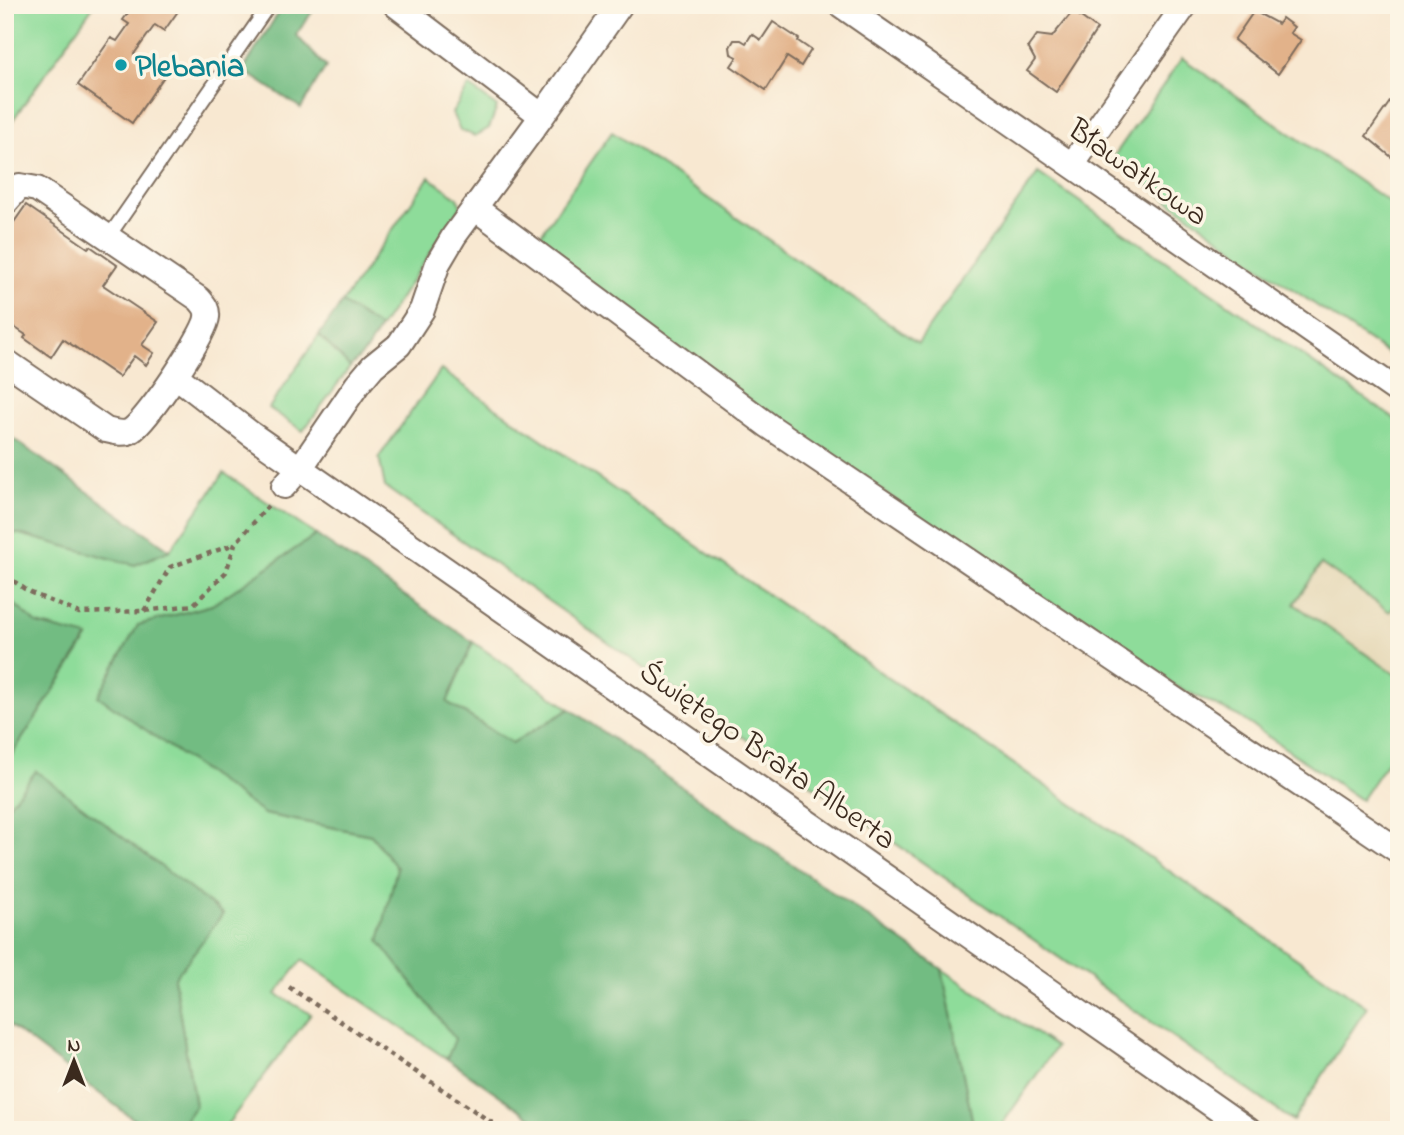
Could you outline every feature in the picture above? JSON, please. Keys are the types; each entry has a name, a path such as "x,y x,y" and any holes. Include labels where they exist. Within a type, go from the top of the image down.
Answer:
{"street":[{"path":"396,5 542,116"},
{"path":"284,486 357,385 373,366 399,345 422,310 438,263 621,5"},
{"name":"Bławatkowa","path":"841,5 1399,391"},
{"path":"1072,165 1185,5"},
{"path":"5,203 20,186 37,189 199,299 207,307 208,318 176,376 131,430 118,433 106,430 5,361"},
{"path":"475,208 769,426 1399,851"},
{"name":"Świętego Brata Alberta","path":"176,376 251,434 1248,1130"}],"lane":[{"path":"109,236 269,5"}],"path":[{"path":"5,575 29,592 79,613 144,611 193,605 226,572 236,544 284,486"},
{"path":"144,611 170,567 236,544"},
{"path":"289,987 503,1130"}],"shaded area":[{"path":"1321,564 1390,611 1399,599 1399,677 1294,604"}],"green space":[{"path":"5,5 94,5 5,131"},
{"path":"283,5 317,5 296,35 326,67 301,108 243,70"},
{"path":"1182,58 1399,209 1399,361 1258,266 1112,159"},
{"path":"469,86 497,107 489,128 475,136 460,130 452,113"},
{"path":"612,132 918,343 1038,173 1399,422 1399,599 1390,612 1321,564 1294,604 1399,677 1399,744 1361,800 1238,716 1179,688 794,433 534,244"},
{"path":"429,177 458,198 461,207 380,328 342,303"},
{"path":"342,303 380,328 366,351 350,367 319,335"},
{"path":"319,335 350,367 303,431 269,408"},
{"path":"441,370 1367,1007 1293,1121 385,487 379,457"},
{"path":"5,433 170,550 135,565 16,533 5,535"},
{"path":"224,473 316,535 212,605 138,625 264,814 371,835 397,868 380,941 456,1039 447,1059 302,960 276,994 311,1014 223,1130 178,1130 195,1105 174,979 10,803 5,810 5,765 88,638 37,624 5,596 5,535 16,533 135,565 170,550"},
{"path":"316,535 473,642 447,702 512,743 570,709 942,969 972,1119 971,1130 549,1130 447,1059 455,1039 379,941 397,868 371,835 264,814 98,696 138,625 212,605"},
{"path":"5,596 37,624 88,637 5,765"},
{"path":"473,642 570,709 512,743 447,702"},
{"path":"36,771 223,914 174,979 195,1106 178,1130 148,1130 5,1022 5,810"},
{"path":"942,969 1056,1047 998,1130 971,1130 972,1119"}],"building":[{"name":"Plebania","path":"134,5 181,7 164,31 155,25 134,54 165,75 132,123 78,85 111,38 117,41 129,24 123,20"},
{"path":"1073,11 1097,29 1056,92 1027,71 1035,60 1028,47 1037,35 1052,37"},
{"path":"1254,11 1278,24 1282,18 1294,27 1290,33 1301,40 1278,74 1234,40"},
{"path":"773,22 811,50 801,66 787,57 766,90 731,66 737,57 731,54 730,47 734,40 746,43 752,34 761,40"},
{"path":"1394,96 1399,99 1399,159 1395,160 1366,136"},
{"path":"26,205 117,265 103,285 158,322 142,345 154,353 146,365 134,356 119,377 63,339 51,357 5,321 5,235"}],"place":[{"name":"Plebania","path":"121,65"}]}
